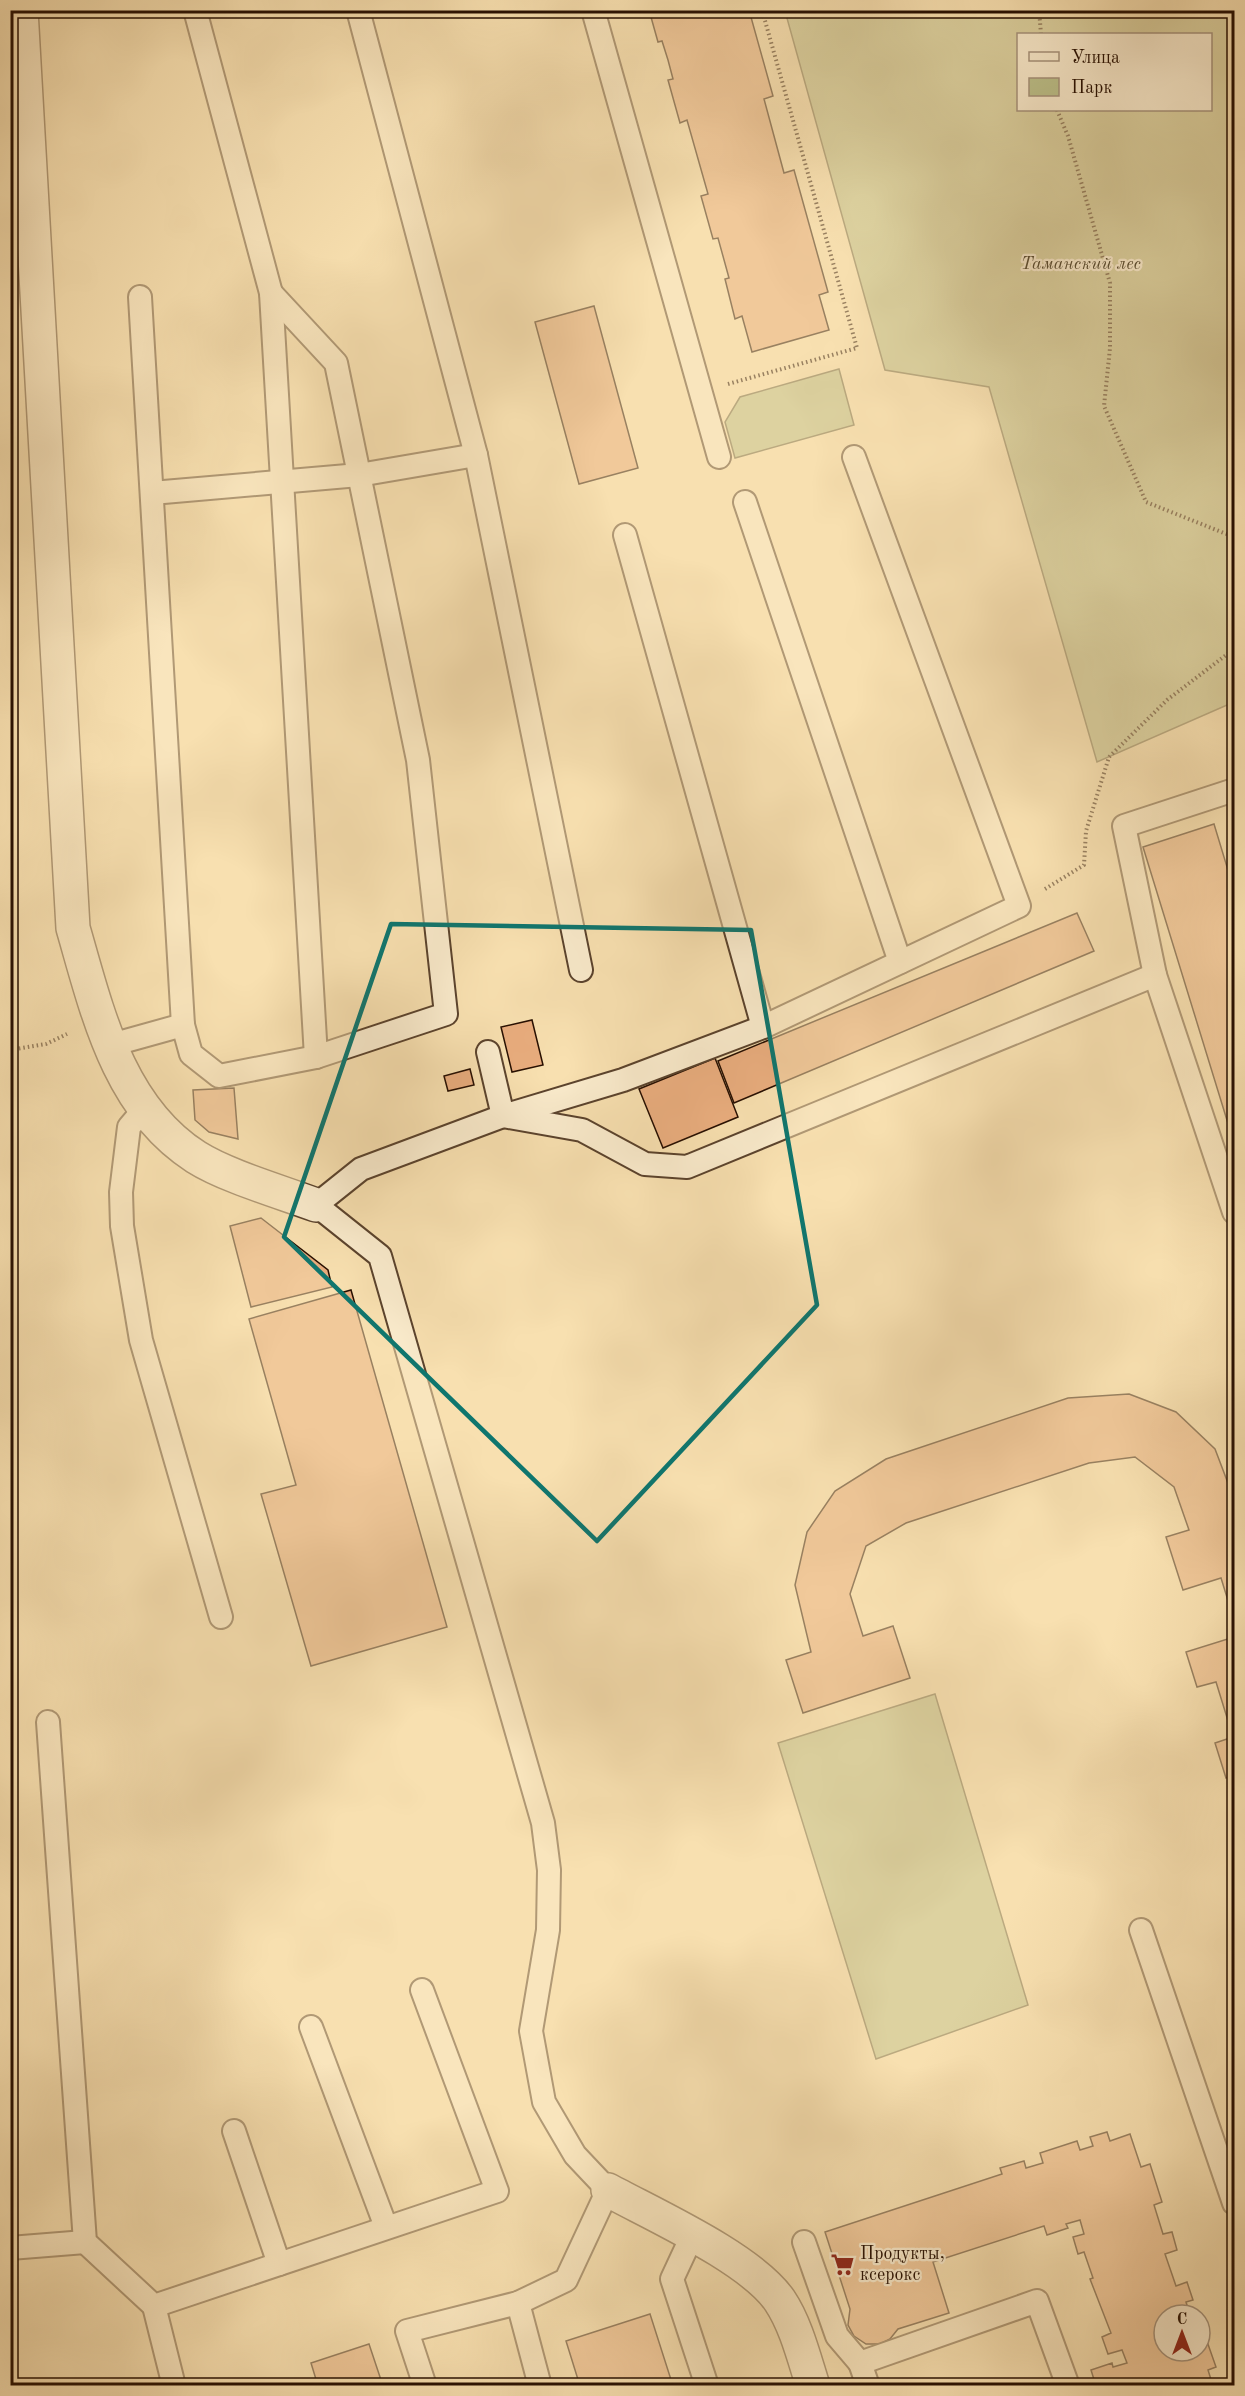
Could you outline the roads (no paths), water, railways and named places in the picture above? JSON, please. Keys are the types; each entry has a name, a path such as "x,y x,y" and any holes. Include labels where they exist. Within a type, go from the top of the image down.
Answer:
{"street":[{"path":"21,10 73,928 105,1031 122,1074 156,1125 197,1158 316,1205"},
{"path":"608,2190 744,2265 779,2300 798,2339 813,2385"}],"lane":[{"path":"195,10 271,293 316,1057"},
{"path":"358,10 476,455 581,970"},
{"path":"594,10 719,457"},
{"path":"140,297 183,1025 190,1054 219,1076 316,1057 446,1014 418,760 336,363 271,293"},
{"path":"152,493 359,475 476,455"},
{"path":"425,2385 407,2331 518,2303 566,2280 608,2190 575,2155 544,2102 531,2031 548,1930 549,1870 543,1823 380,1256 316,1205 361,1169 503,1116 623,1080 763,1027 1019,906 854,457"},
{"path":"745,502 900,962"},
{"path":"625,535 763,1027"},
{"path":"1234,790 1124,826 1155,975 1234,1212"},
{"path":"503,1116 582,1130 645,1164 687,1167 1155,975"},
{"path":"105,1031 183,1025"},
{"path":"488,1052 503,1116"},
{"path":"145,1108 129,1127 121,1192 122,1226 141,1340 221,1617"},
{"path":"48,1722 85,2242 154,2307 174,2385"},
{"path":"1141,1930 1234,2203"},
{"path":"154,2307 497,2191 422,1990"},
{"path":"311,2027 386,2228"},
{"path":"234,2131 279,2264"},
{"path":"692,2236 672,2279 707,2385"},
{"path":"10,2248 85,2242"},
{"path":"804,2242 837,2336 860,2363 868,2385"},
{"path":"860,2363 1037,2301 1068,2385"},
{"path":"518,2303 540,2385"}],"place":[{"name":"Продукты, ксерокс","path":"842,2264"}],"park label":[{"name":"Таманский лес","path":"1081,264"}]}
